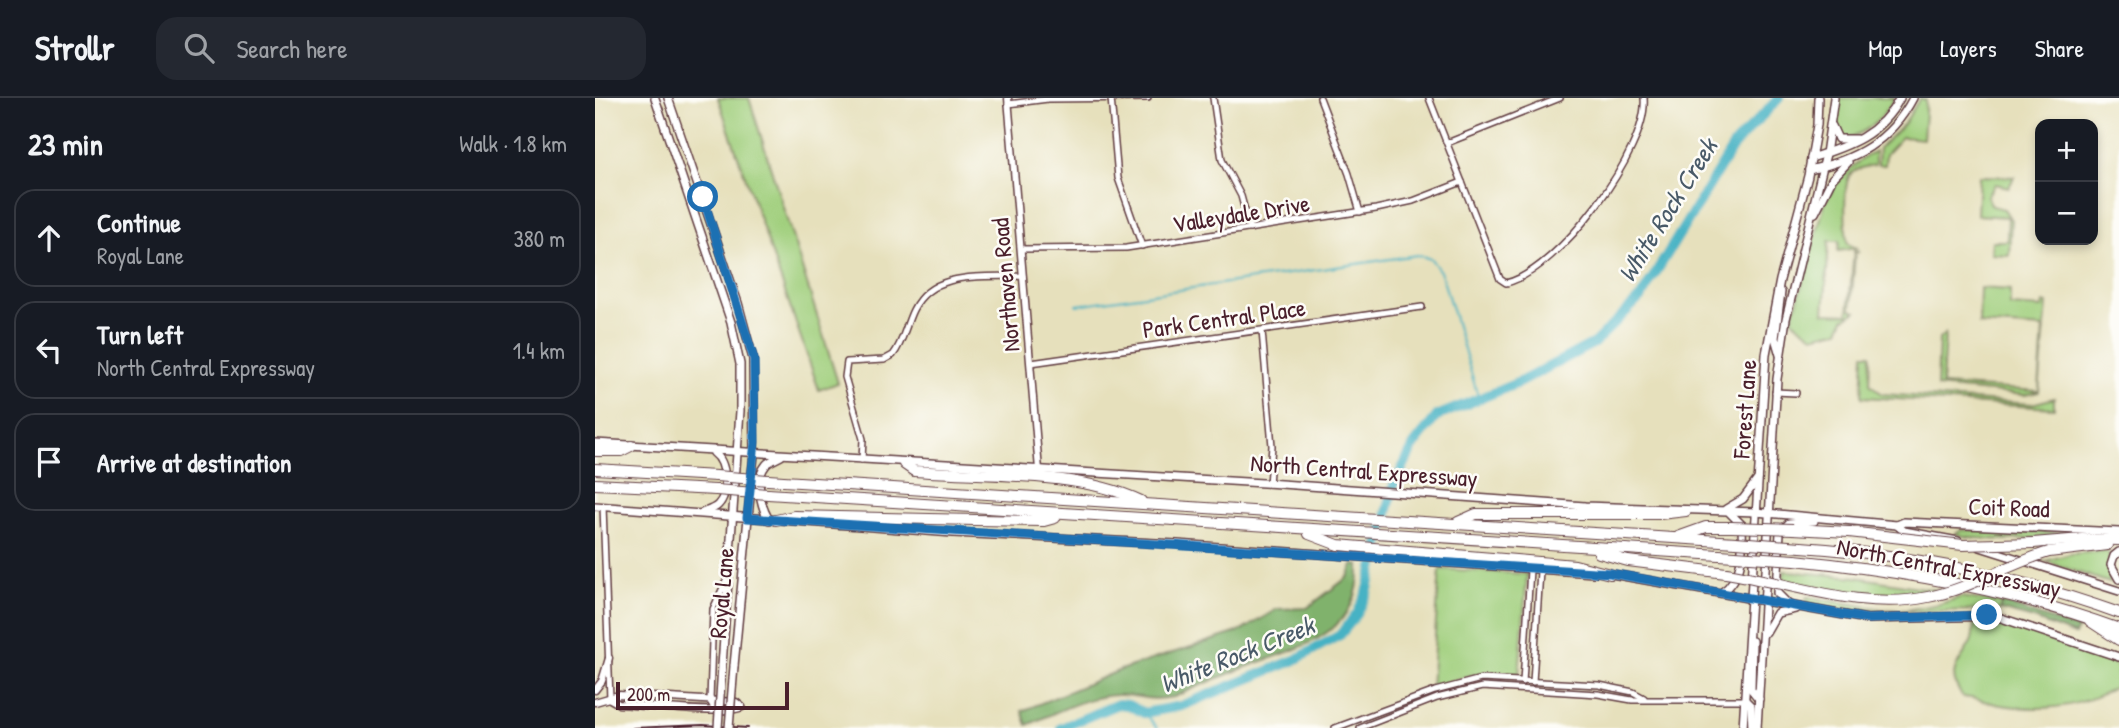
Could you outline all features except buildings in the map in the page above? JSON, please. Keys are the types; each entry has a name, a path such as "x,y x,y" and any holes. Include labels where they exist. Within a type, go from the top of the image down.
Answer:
{"highway":[{"path":"595,451 621,452 631,446"},
{"path":"904,464 915,471 1033,479 1116,489 1147,504"},
{"name":"North Central Expressway","path":"595,468 1872,553 1955,567 2046,589 2119,613"},
{"name":"North Central Expressway","path":"595,484 1795,560 1919,577 2084,617 2119,629"},
{"path":"1455,524 1476,514 1660,514 1686,511"},
{"path":"772,520 794,516 1044,521 1066,515"},
{"path":"1673,539 1706,527 1732,527 1849,532 1963,545 2082,539 2119,540"},
{"path":"1298,530 1338,545 1422,558 1575,565 1610,573"},
{"path":"1578,548 1627,561 1726,573 1854,597 1910,600 1949,592 2049,552 2088,545 2119,546"},
{"path":"2084,617 2105,633 2119,639"}],"main road":[{"name":"Royal Lane","path":"655,98 723,299 740,364 718,728"},
{"name":"Royal Lane","path":"668,98 754,359 754,454 729,728"},
{"name":"Forest Lane","path":"1743,728 1763,382 1780,280 1809,170 1818,98"},
{"name":"Forest Lane","path":"1755,728 1766,600 1777,379 1780,355 1826,154 1832,123 1833,98"},
{"path":"1811,159 1859,142 1885,120 1900,98"},
{"path":"1809,227 1832,179 1850,160 1882,139 1906,112 1913,98"},
{"path":"1832,123 1835,135 1842,141 1849,142 1872,132"},
{"path":"1809,170 1850,160"},
{"path":"690,200 702,196"},
{"path":"1780,280 1775,338 1780,355"},
{"path":"723,299 735,295"},
{"path":"1773,422 1770,393 1763,382 1777,379"},
{"name":"North Central Expressway","path":"595,443 1686,511 1756,512 1897,525 1905,531 1983,548 2119,591"},
{"path":"698,515 716,507 722,497 723,462 712,451"},
{"path":"772,520 760,504 763,472 766,465 781,455"},
{"path":"1723,510 1737,504 1758,479"},
{"name":"North Central Expressway","path":"599,506 772,520 1354,557 1422,558 1540,571 1610,573 1867,619 1970,614 1995,616 2119,657"},
{"path":"1721,593 1738,578 1742,529 1738,517 1723,510"},
{"path":"1804,609 1778,597 1780,532 1789,523 1835,520"},
{"name":"Coit Road","path":"1897,525 1904,522 2119,532"},
{"path":"2119,552 2114,556 2111,565 2119,579"},
{"path":"1763,646 1770,623 1777,613 1804,609"},
{"path":"1748,626 1753,654 1751,689 1759,699"},
{"path":"1745,700 1751,706 1755,728"}],"street":[{"path":"1111,98 1118,178 1142,246"},
{"path":"1008,101 1148,98"},
{"path":"1213,98 1222,160 1244,204 1250,229"},
{"path":"1319,98 1349,174 1360,212"},
{"path":"1429,98 1500,279 1504,283 1511,283 1551,255 1587,219 1637,139 1645,111 1644,98"},
{"path":"1538,98 1542,106"},
{"path":"1447,143 1560,98"},
{"name":"Northaven Road","path":"1008,101 1039,470"},
{"name":"Valleydale Drive","path":"1021,248 1088,250 1142,246 1360,212 1413,201 1462,182"},
{"path":"862,461 863,439 845,377 847,362 884,360 893,355 918,302 938,283 1023,276"},
{"name":"Park Central Place","path":"1031,363 1422,307"},
{"path":"1262,331 1272,446 1269,484"},
{"path":"1776,392 1796,393"},
{"path":"599,506 610,699"},
{"path":"1523,688 1530,570"},
{"path":"1533,689 1540,571"},
{"path":"715,710 710,701 713,609 729,576"},
{"path":"595,690 602,681 609,657"},
{"path":"1335,728 1435,691 1481,679 1599,685 1633,692 1644,698"},
{"path":"1360,728 1437,698 1482,687 1598,694 1632,700 1745,700"},
{"path":"1435,691 1437,698"},
{"path":"595,702 619,695 736,702 742,707 736,711 715,710 618,704 610,699"}],"green space":[{"path":"718,98 749,98 838,383 819,390"},
{"path":"1838,98 1895,98 1873,125 1859,134 1842,139 1835,128"},
{"path":"1920,98 1926,100 1923,139 1902,137 1886,154 1885,165 1878,165 1879,148 1904,124"},
{"path":"1875,151 1875,165 1850,175 1846,189 1847,239 1848,244 1856,248 1838,251 1839,241 1829,241 1824,313 1848,314 1854,251 1859,252 1855,253 1851,309 1856,311 1844,319 1839,330 1813,336 1792,320 1825,203 1846,173"},
{"path":"1979,176 2014,177 2009,187 1995,184 1987,196 1992,206 2004,209 2011,220 2009,255 1991,254 1992,241 2007,241 2008,217 1977,215"},
{"path":"1980,288 2010,290 2010,306 2042,308 2043,303 2047,304 2039,392 2025,395 1937,387 1939,339 1945,334 1942,385 2039,391 2043,328 1979,324"},
{"path":"1864,354 1871,354 1870,384 1882,394 2032,404 2054,398 2054,408 1862,397"},
{"path":"1961,530 2072,533 1999,540 1955,534"},
{"path":"2105,551 2109,554 2110,583 2045,561 2070,554"},
{"path":"1353,565 1359,565 1357,587 1351,606 1341,620 1310,642 1174,697 1151,699 1120,695 1096,698 1027,725 1022,711 1123,669 1241,631 1277,609 1307,608 1348,577"},
{"path":"1440,569 1527,574 1519,675 1472,675 1431,687"},
{"path":"1784,571 1856,577 1941,591 1900,596 1862,594 1784,580"},
{"path":"1807,597 1905,610 1961,597 2002,603 2000,610 1848,612 1805,604"},
{"path":"2002,603 2078,629 2075,635 2034,619 2000,610"},
{"path":"1975,621 2021,626 2045,639 2110,661 2119,667 2117,686 2090,699 2047,708 2016,707 1963,697 1957,688 1954,674 1972,640"}],"waterway":[{"name":"White Rock Creek","path":"1061,728 1118,704 1128,705 1144,713 1181,706 1295,660 1340,635 1357,614 1367,593 1394,485 1414,445 1437,416 1520,382 1594,343 1641,297 1734,145 1779,98"},
{"path":"1077,305 1417,255 1431,259 1441,273 1479,399"},
{"path":"1144,713 1157,728"}],"tram line":[{"path":"633,728 703,725 748,728"}],"route":[{"path":"703,197 750,338 754,359 755,442 747,518 953,533 1177,544 1446,565 1610,573 1683,588 1766,600 1810,611 1867,619 1987,615"}]}
